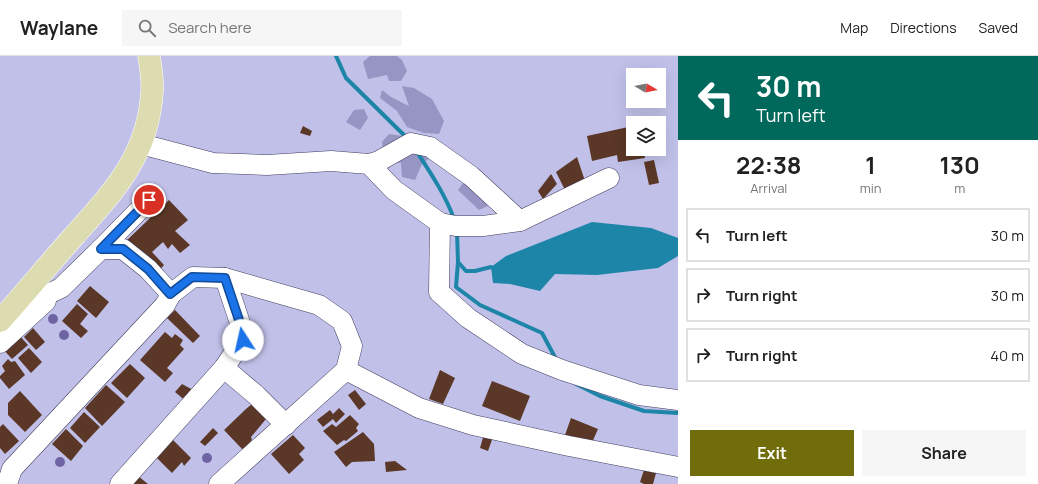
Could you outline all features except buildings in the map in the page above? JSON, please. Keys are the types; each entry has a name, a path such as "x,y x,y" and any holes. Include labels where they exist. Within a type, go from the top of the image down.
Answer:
{"main road":[{"path":"3,317 109,195 134,160 141,144 150,112 152,73 149,56"}],"street":[{"path":"141,144 213,163 267,165 331,161 369,164 379,161 411,143 430,147 471,176 520,221"},
{"path":"369,164 394,190 440,223 456,226 483,226 520,221 609,178"},
{"path":"0,343 61,288 149,200"},
{"path":"440,223 439,292 468,318 522,354 562,370 639,395 678,400"},
{"path":"101,249 123,249 148,269 170,294"},
{"path":"6,479 164,305 170,294 192,277 225,278 319,305 342,321 352,346 346,370 219,484"},
{"path":"120,484 224,368 243,340 239,320 225,278"},
{"path":"3,317 61,288"},
{"path":"224,368 256,395 286,425"},
{"path":"346,370 419,408 473,425 569,446 678,467"}],"shaded area":[{"path":"370,56 397,56 402,60 407,71 401,81 389,81 387,75 368,79 363,62"},
{"path":"402,86 414,88 432,99 444,121 439,134 424,133 407,127 397,111 380,98 382,90 391,97 409,106"},
{"path":"364,109 368,118 360,130 346,122 354,110"},
{"path":"389,134 403,136 407,157 421,148 432,156 422,164 415,180 402,177 401,163 384,161 382,142"},
{"path":"465,180 492,204 479,210 458,190"},
{"path":"592,222 651,228 678,238 678,256 658,268 597,275 555,274 540,291 510,284 493,283 491,267 506,256"}],"waterway":[{"path":"336,56 346,78 407,138"},
{"path":"417,152 442,193 454,219"},
{"path":"457,232 458,262 456,287 480,305 542,333 557,361"},
{"path":"458,262 466,271 475,271 491,267"},
{"path":"576,384 600,396 644,411 678,413"}],"route":[{"path":"149,200 101,249 123,249 148,269 170,294 192,277 225,278 239,320 243,340"}]}
